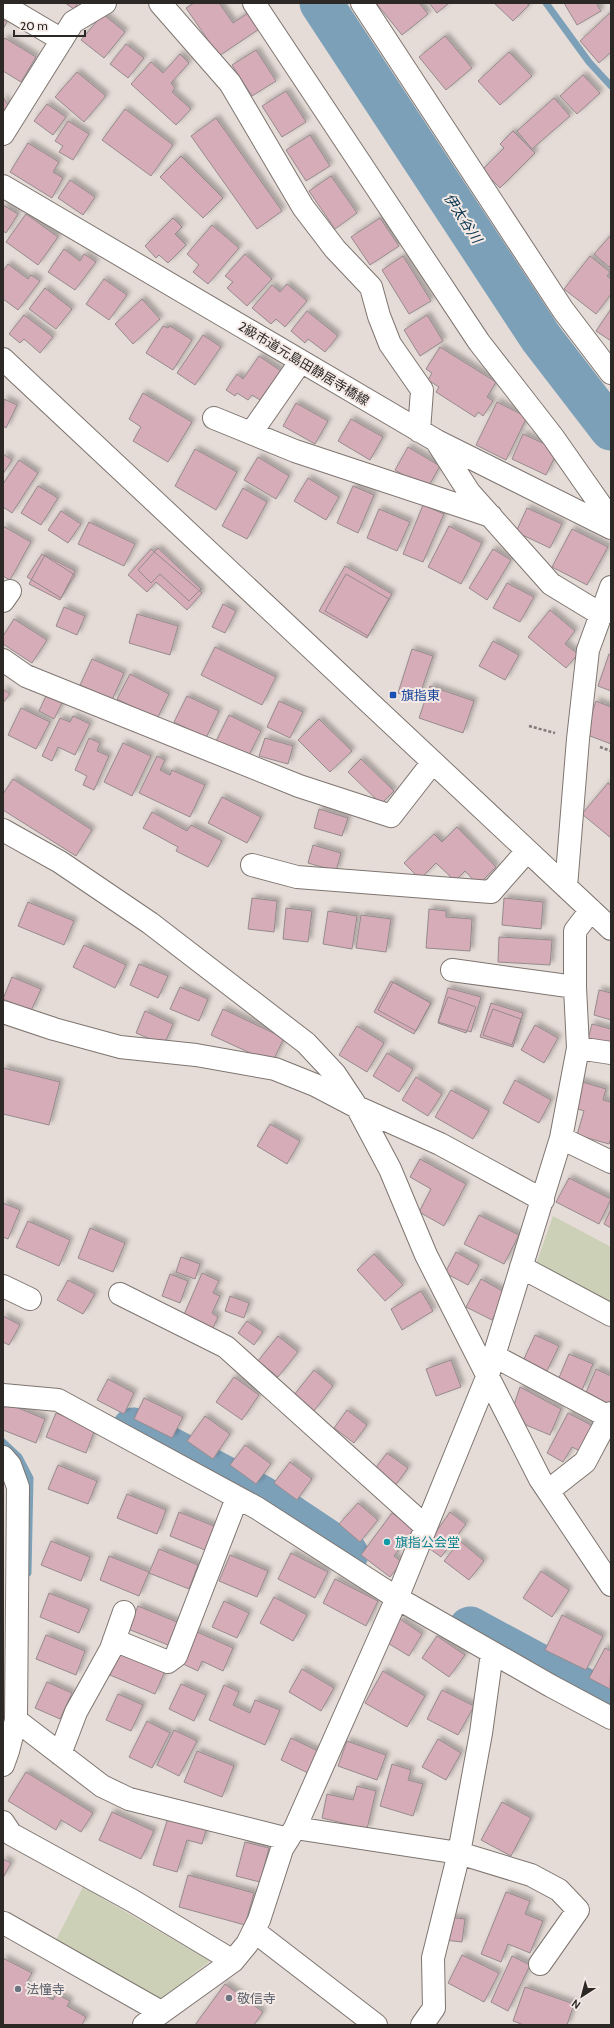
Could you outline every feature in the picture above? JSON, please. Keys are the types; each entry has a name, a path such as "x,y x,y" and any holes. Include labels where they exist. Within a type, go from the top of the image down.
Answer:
{"street":[{"path":"3,134 73,22 105,3"},
{"path":"160,3 230,83 303,207 335,248 372,287 379,316 390,344 422,390 428,436 469,492 551,584 602,615"},
{"path":"254,3 479,342 552,437 611,520"},
{"path":"362,3 563,310 611,373"},
{"path":"3,5 62,40"},
{"name":"2級市道元島田静居寺橋線","path":"3,186 428,436 611,528"},
{"path":"3,359 611,929"},
{"path":"251,433 301,361"},
{"path":"214,418 295,452 491,516"},
{"path":"566,887 578,739 588,650 611,588"},
{"path":"3,660 26,676 299,786 391,816 433,762"},
{"path":"3,830 60,862 150,923 306,1043 335,1074 358,1107 390,1169 426,1255 491,1365 540,1479 611,1584"},
{"path":"252,865 297,877 492,892 527,850"},
{"path":"144,2025 233,1961 247,1944 254,1931 259,1920 282,1848 291,1834 397,1598 491,1365 561,1138 578,1048 575,987 576,931 591,910"},
{"path":"452,970 575,987"},
{"path":"3,1012 54,1029 120,1047 196,1055 275,1069 315,1085 358,1107 440,1144 543,1200"},
{"path":"578,1048 611,1053"},
{"path":"561,1138 611,1162"},
{"path":"521,1267 611,1315"},
{"path":"3,1286 30,1299"},
{"path":"120,1294 226,1347 426,1527"},
{"path":"491,1365 610,1415 585,1462 548,1491"},
{"path":"3,1395 58,1400 257,1508 397,1598 492,1653 611,1718"},
{"path":"3,1458 10,1466 18,1487 11,1707 8,1751 3,1765"},
{"path":"114,1640 168,1662 176,1656 237,1498"},
{"path":"60,1754 76,1712 114,1640 124,1612"},
{"path":"422,2025 434,2008 433,1958 459,1853 481,1733 492,1653"},
{"path":"11,1707 60,1754 102,1786 129,1799 291,1834 459,1853 531,1875 559,1890 578,1910 540,1964"},
{"path":"3,1822 11,1834 133,1901 233,1961"},
{"path":"4,1923 161,2012"},
{"path":"254,1931 376,2025"}],"green space":[{"path":"553,1216 611,1247 611,1308 535,1267"},
{"path":"83,1887 210,1961 159,2001 56,1940"}],"building":[{"path":"65,3 78,3 74,9"},
{"path":"194,3 219,3 233,23 251,11 262,27 219,56 186,8"},
{"path":"376,3 419,3 428,14 402,35"},
{"path":"429,3 449,3 437,13"},
{"path":"494,3 526,3 529,5 513,21"},
{"path":"564,3 596,3 601,11 577,25"},
{"path":"611,12 611,52 599,63 580,41"},
{"path":"103,14 125,32 104,58 81,40"},
{"path":"3,20 7,22 3,29"},
{"path":"445,36 472,68 446,90 419,57"},
{"path":"5,38 36,57 21,82 3,71 3,41"},
{"path":"126,44 144,58 128,78 110,64"},
{"path":"256,50 276,81 252,96 232,65"},
{"path":"509,52 532,76 500,105 478,81"},
{"path":"180,54 189,63 171,83 175,88 172,92 191,109 176,125 131,84 151,62 163,73"},
{"path":"77,72 106,96 84,122 55,97"},
{"path":"583,75 600,93 577,114 560,96"},
{"path":"286,91 306,122 282,137 262,106"},
{"path":"3,97 11,110 3,121"},
{"path":"554,98 570,116 532,149 517,131"},
{"path":"47,104 66,117 53,135 34,121"},
{"path":"125,109 173,145 151,176 102,140"},
{"path":"216,118 282,211 257,229 191,136"},
{"path":"68,121 89,134 73,160 59,152 63,146 55,141"},
{"path":"513,131 535,153 500,188 482,170 504,148 500,144"},
{"path":"310,135 330,166 306,181 286,150"},
{"path":"28,143 59,162 53,172 63,178 52,198 10,172"},
{"path":"181,156 223,198 203,218 160,177"},
{"path":"331,176 357,213 335,229 309,191"},
{"path":"70,180 95,197 83,215 58,198"},
{"path":"3,205 18,214 6,233 3,231"},
{"path":"26,214 58,237 38,265 6,242"},
{"path":"173,218 182,227 175,234 186,245 168,263 159,255 156,258 145,246"},
{"path":"380,218 399,246 370,265 351,237"},
{"path":"212,225 239,248 208,284 193,272 199,265 187,254"},
{"path":"611,235 611,265 609,267 594,254"},
{"path":"64,249 80,261 84,254 96,262 75,290 48,272"},
{"path":"245,254 272,279 247,306 227,288 233,282 225,276"},
{"path":"403,256 431,301 409,314 382,270"},
{"path":"590,256 610,272 607,276 611,279 611,294 596,314 564,289"},
{"path":"8,264 28,279 31,275 40,281 18,310 3,299 3,271"},
{"path":"104,279 127,295 109,320 86,304"},
{"path":"287,284 307,301 285,327 276,319 271,324 252,308 272,285 280,292"},
{"path":"45,288 72,309 56,329 29,309"},
{"path":"142,299 160,319 133,344 115,324"},
{"path":"611,309 611,341 596,331"},
{"path":"307,311 338,336 325,352 308,339 305,343 291,331"},
{"path":"24,315 53,337 40,353 24,339 20,343 9,334"},
{"path":"427,315 443,341 420,356 404,330"},
{"path":"163,326 168,328 170,326 192,340 173,370 146,353"},
{"path":"203,335 221,347 195,385 177,373"},
{"path":"440,347 496,382 487,397 493,401 483,416 478,412 475,417 436,392 439,387 428,380 432,373 426,369"},
{"path":"259,356 281,371 260,400 252,395 248,400 237,393 235,396 226,390 237,374 243,379"},
{"path":"143,393 192,422 168,462 133,441 141,427 129,419"},
{"path":"4,399 17,405 6,428 3,426"},
{"path":"497,402 527,417 506,460 476,445"},
{"path":"296,403 328,421 315,444 283,426"},
{"path":"351,419 383,437 370,460 338,441"},
{"path":"523,434 558,450 546,475 512,459"},
{"path":"408,447 440,466 427,489 395,470"},
{"path":"195,449 237,472 216,510 175,486"},
{"path":"3,454 12,460 3,474"},
{"path":"258,457 289,476 276,499 244,480"},
{"path":"19,460 38,473 12,513 3,507 3,484"},
{"path":"308,478 339,497 326,520 294,501"},
{"path":"38,486 58,498 41,525 21,513"},
{"path":"353,486 374,495 358,533 337,523"},
{"path":"243,488 267,502 247,539 222,526"},
{"path":"423,505 444,514 423,562 403,554"},
{"path":"527,508 562,524 550,548 516,532"},
{"path":"379,509 410,522 397,551 367,538"},
{"path":"61,511 81,524 68,543 48,530"},
{"path":"89,522 135,544 124,566 78,544"},
{"path":"3,526 31,542 10,580 3,576"},
{"path":"449,526 482,543 461,584 428,567"},
{"path":"572,529 608,547 587,585 552,567"},
{"path":"158,548 201,589 189,601 160,574 151,583 138,570"},
{"path":"151,549 202,593 187,610 156,582 147,592 128,575"},
{"path":"493,549 511,560 487,600 469,588"},
{"path":"42,554 75,575 61,598 27,577"},
{"path":"45,555 75,571 60,600 29,584"},
{"path":"345,566 392,594 367,638 319,611"},
{"path":"346,574 389,599 368,636 325,611"},
{"path":"507,583 534,597 520,622 493,608"},
{"path":"223,604 236,611 225,633 212,627"},
{"path":"64,607 85,616 77,635 56,626"},
{"path":"550,610 575,631 565,644 578,654 566,668 528,637"},
{"path":"137,614 178,626 170,655 129,643"},
{"path":"14,619 47,640 32,663 3,644 3,636"},
{"path":"493,641 519,655 505,680 479,666"},
{"path":"215,647 276,677 262,705 201,675"},
{"path":"412,649 433,656 418,700 398,693"},
{"path":"609,654 611,655 611,691 598,686"},
{"path":"92,659 124,673 112,700 80,685"},
{"path":"130,674 169,694 157,719 117,699"},
{"path":"430,686 474,701 463,733 419,718"},
{"path":"3,689 10,694 3,703"},
{"path":"46,696 62,703 54,719 39,711"},
{"path":"187,696 219,711 206,738 174,722"},
{"path":"279,701 303,712 290,738 267,727"},
{"path":"596,701 611,707 611,744 585,734"},
{"path":"21,708 50,722 36,749 8,735"},
{"path":"229,715 261,731 248,757 216,741"},
{"path":"73,716 90,724 75,755 58,747 52,761 42,756 60,718 70,722"},
{"path":"319,719 352,751 330,772 298,740"},
{"path":"89,738 100,743 97,751 109,756 94,790 83,785 87,776 75,770"},
{"path":"265,738 293,746 288,764 259,756"},
{"path":"123,743 151,756 132,796 104,782"},
{"path":"157,756 165,760 160,770 170,775 172,770 205,785 190,817 139,793"},
{"path":"361,759 394,791 381,804 348,772"},
{"path":"13,779 92,830 76,856 3,810 3,794"},
{"path":"608,783 611,786 611,838 582,814"},
{"path":"222,797 261,817 247,843 208,823"},
{"path":"319,809 348,818 342,836 314,828"},
{"path":"152,812 187,831 191,825 222,841 208,867 176,851 178,847 143,828"},
{"path":"457,827 496,867 478,885 465,871 455,881 436,863 420,879 404,863 434,834 442,842"},
{"path":"313,845 341,853 336,871 308,863"},
{"path":"252,898 277,901 274,932 248,929"},
{"path":"504,898 543,902 541,929 502,925"},
{"path":"28,902 74,921 64,945 18,926"},
{"path":"286,908 312,911 308,942 283,939"},
{"path":"429,909 446,911 446,917 472,919 470,951 426,948"},
{"path":"328,911 357,916 352,949 323,944"},
{"path":"361,915 391,919 386,952 356,948"},
{"path":"499,937 552,940 550,965 498,962"},
{"path":"84,945 126,965 115,988 73,967"},
{"path":"139,964 168,976 158,998 130,985"},
{"path":"12,977 41,989 31,1011 3,999"},
{"path":"391,981 431,1003 414,1034 374,1012"},
{"path":"393,982 431,1003 416,1031 378,1010"},
{"path":"180,987 208,999 199,1021 170,1009"},
{"path":"448,988 481,997 471,1032 438,1022"},
{"path":"599,990 611,993 611,1020 594,1015"},
{"path":"448,997 476,1007 466,1033 438,1023"},
{"path":"491,1003 523,1013 513,1047 480,1037"},
{"path":"223,1009 284,1038 272,1063 211,1035"},
{"path":"493,1009 521,1019 512,1045 483,1035"},
{"path":"145,1011 173,1024 164,1045 136,1033"},
{"path":"592,1024 611,1029 611,1045 588,1039"},
{"path":"535,1025 558,1038 544,1063 521,1050"},
{"path":"357,1026 384,1043 367,1072 339,1055"},
{"path":"387,1053 413,1069 399,1092 373,1076"},
{"path":"3,1068 60,1082 49,1125 3,1114"},
{"path":"416,1077 442,1094 428,1116 402,1100"},
{"path":"515,1080 551,1100 539,1123 503,1103"},
{"path":"579,1081 606,1089 603,1100 611,1102 611,1138 609,1144 577,1135 584,1111 572,1107"},
{"path":"451,1090 489,1111 473,1139 435,1117"},
{"path":"270,1124 300,1141 287,1164 257,1146"},
{"path":"420,1159 466,1184 444,1226 419,1212 431,1189 410,1177"},
{"path":"569,1178 611,1199 599,1224 556,1202"},
{"path":"3,1203 20,1210 8,1239 3,1237"},
{"path":"611,1209 611,1228 604,1224"},
{"path":"479,1215 519,1235 504,1264 464,1244"},
{"path":"28,1221 70,1240 59,1266 16,1247"},
{"path":"90,1228 125,1243 113,1272 78,1258"},
{"path":"456,1252 479,1265 468,1285 445,1273"},
{"path":"374,1254 403,1285 385,1301 357,1270"},
{"path":"181,1257 200,1264 195,1279 176,1272"},
{"path":"202,1273 219,1281 213,1293 220,1296 212,1313 218,1317 212,1330 183,1317"},
{"path":"170,1274 188,1281 180,1303 162,1296"},
{"path":"481,1279 506,1293 492,1320 466,1307"},
{"path":"68,1280 95,1294 83,1314 57,1300"},
{"path":"421,1291 433,1311 402,1330 391,1309"},
{"path":"230,1296 249,1303 244,1318 225,1311"},
{"path":"3,1316 20,1325 9,1345 3,1342"},
{"path":"247,1321 263,1332 254,1345 238,1333"},
{"path":"535,1335 559,1346 547,1371 523,1361"},
{"path":"278,1336 298,1352 278,1377 258,1361"},
{"path":"569,1354 593,1364 582,1390 558,1380"},
{"path":"451,1360 461,1387 436,1396 426,1369"},
{"path":"596,1369 611,1376 611,1401 609,1405 585,1395"},
{"path":"314,1370 333,1386 314,1411 294,1395"},
{"path":"234,1377 259,1395 242,1420 216,1402"},
{"path":"108,1379 134,1393 124,1414 97,1400"},
{"path":"520,1387 561,1409 550,1435 526,1425 514,1405"},
{"path":"144,1398 183,1417 172,1438 134,1419"},
{"path":"6,1403 45,1419 36,1443 3,1430 3,1410"},
{"path":"347,1410 367,1425 354,1443 334,1428"},
{"path":"56,1413 95,1429 86,1453 46,1437"},
{"path":"568,1413 595,1427 582,1452 572,1447 563,1462 547,1453"},
{"path":"205,1416 230,1434 213,1459 187,1441"},
{"path":"245,1445 271,1464 256,1484 230,1465"},
{"path":"387,1453 408,1468 395,1486 374,1470"},
{"path":"290,1462 312,1479 297,1500 274,1483"},
{"path":"58,1465 97,1481 88,1504 48,1489"},
{"path":"127,1494 166,1510 157,1534 117,1518"},
{"path":"358,1503 378,1520 360,1542 339,1524"},
{"path":"179,1512 219,1528 210,1552 170,1536"},
{"path":"450,1512 466,1524 441,1557 426,1546"},
{"name":"旗指公会堂","path":"392,1513 414,1529 394,1556 402,1562 390,1577 361,1555"},
{"path":"51,1541 90,1557 81,1581 41,1565"},
{"path":"460,1541 484,1561 469,1580 444,1561"},
{"path":"159,1549 198,1565 189,1589 149,1573"},
{"path":"291,1553 328,1572 315,1598 278,1579"},
{"path":"230,1555 268,1571 257,1597 219,1581"},
{"path":"109,1556 149,1572 139,1596 100,1580"},
{"path":"541,1571 569,1590 552,1617 523,1598"},
{"path":"335,1579 378,1601 366,1626 323,1603"},
{"path":"49,1593 89,1609 79,1633 40,1617"},
{"path":"274,1597 307,1615 293,1641 260,1623"},
{"path":"224,1601 249,1613 237,1638 212,1627"},
{"path":"138,1606 177,1622 168,1645 128,1629"},
{"path":"562,1615 603,1636 586,1670 545,1650"},
{"path":"400,1619 422,1634 409,1656 386,1642"},
{"path":"195,1631 233,1648 223,1671 202,1661 198,1671 181,1663"},
{"path":"46,1635 85,1651 76,1675 36,1659"},
{"path":"437,1636 465,1655 449,1677 422,1658"},
{"path":"605,1648 611,1651 610,1689 589,1678"},
{"path":"120,1652 165,1671 155,1694 110,1675"},
{"path":"302,1669 334,1688 321,1711 289,1692"},
{"path":"383,1671 425,1696 407,1727 365,1703"},
{"path":"47,1682 72,1693 60,1719 35,1708"},
{"path":"181,1684 206,1695 194,1721 169,1709"},
{"path":"224,1685 239,1692 233,1705 250,1713 255,1700 280,1710 265,1745 209,1720"},
{"path":"442,1690 474,1706 458,1735 427,1719"},
{"path":"118,1694 143,1705 131,1731 106,1720"},
{"path":"147,1721 170,1733 152,1768 129,1757"},
{"path":"174,1730 197,1741 179,1776 157,1765"},
{"path":"291,1738 318,1751 308,1773 281,1760"},
{"path":"438,1739 461,1753 446,1780 422,1767"},
{"path":"347,1741 386,1755 377,1780 338,1766"},
{"path":"197,1751 234,1766 222,1797 184,1782"},
{"path":"392,1764 411,1770 408,1780 423,1784 413,1816 380,1806"},
{"path":"26,1772 93,1813 81,1832 61,1820 56,1830 8,1801"},
{"path":"357,1786 376,1791 367,1829 322,1818 327,1794 353,1800"},
{"path":"502,1802 531,1818 511,1856 481,1840"},
{"path":"112,1812 154,1831 141,1859 99,1840"},
{"path":"168,1818 206,1830 202,1844 187,1840 177,1872 153,1865"},
{"path":"245,1842 269,1848 260,1882 236,1876"},
{"path":"3,1859 11,1863 3,1878"},
{"path":"188,1875 254,1893 245,1925 179,1907"},
{"path":"506,1892 530,1901 525,1914 543,1921 530,1953 508,1944 501,1962 481,1954"},
{"path":"447,1917 465,1919 462,1942 444,1940"},
{"path":"462,1955 499,1973 484,2002 448,1983"},
{"path":"512,1956 530,1965 508,2011 491,2002"},
{"name":"法憧寺","path":"3,1958 32,1973 25,1985 53,2000 56,1994 70,2001 67,2006 86,2017 82,2025 3,2025"},
{"name":"敬信寺","path":"225,1984 263,2012 254,2025 195,2025"},
{"path":"525,1987 574,2004 567,2025 524,2025 513,2021"}],"waterway":[{"name":"伊太谷川","path":"321,3 541,338 611,429"},
{"path":"546,3 589,62 611,86"},
{"path":"133,1429 260,1496 347,1554"},
{"path":"3,1442 19,1457 30,1478 28,1573"},
{"path":"470,1628 611,1704"}],"place":[{"name":"旗指東","path":"393,695"},
{"name":"旗指公会堂","path":"387,1542"},
{"name":"法憧寺","path":"18,1989"},
{"name":"敬信寺","path":"229,1998"}]}
